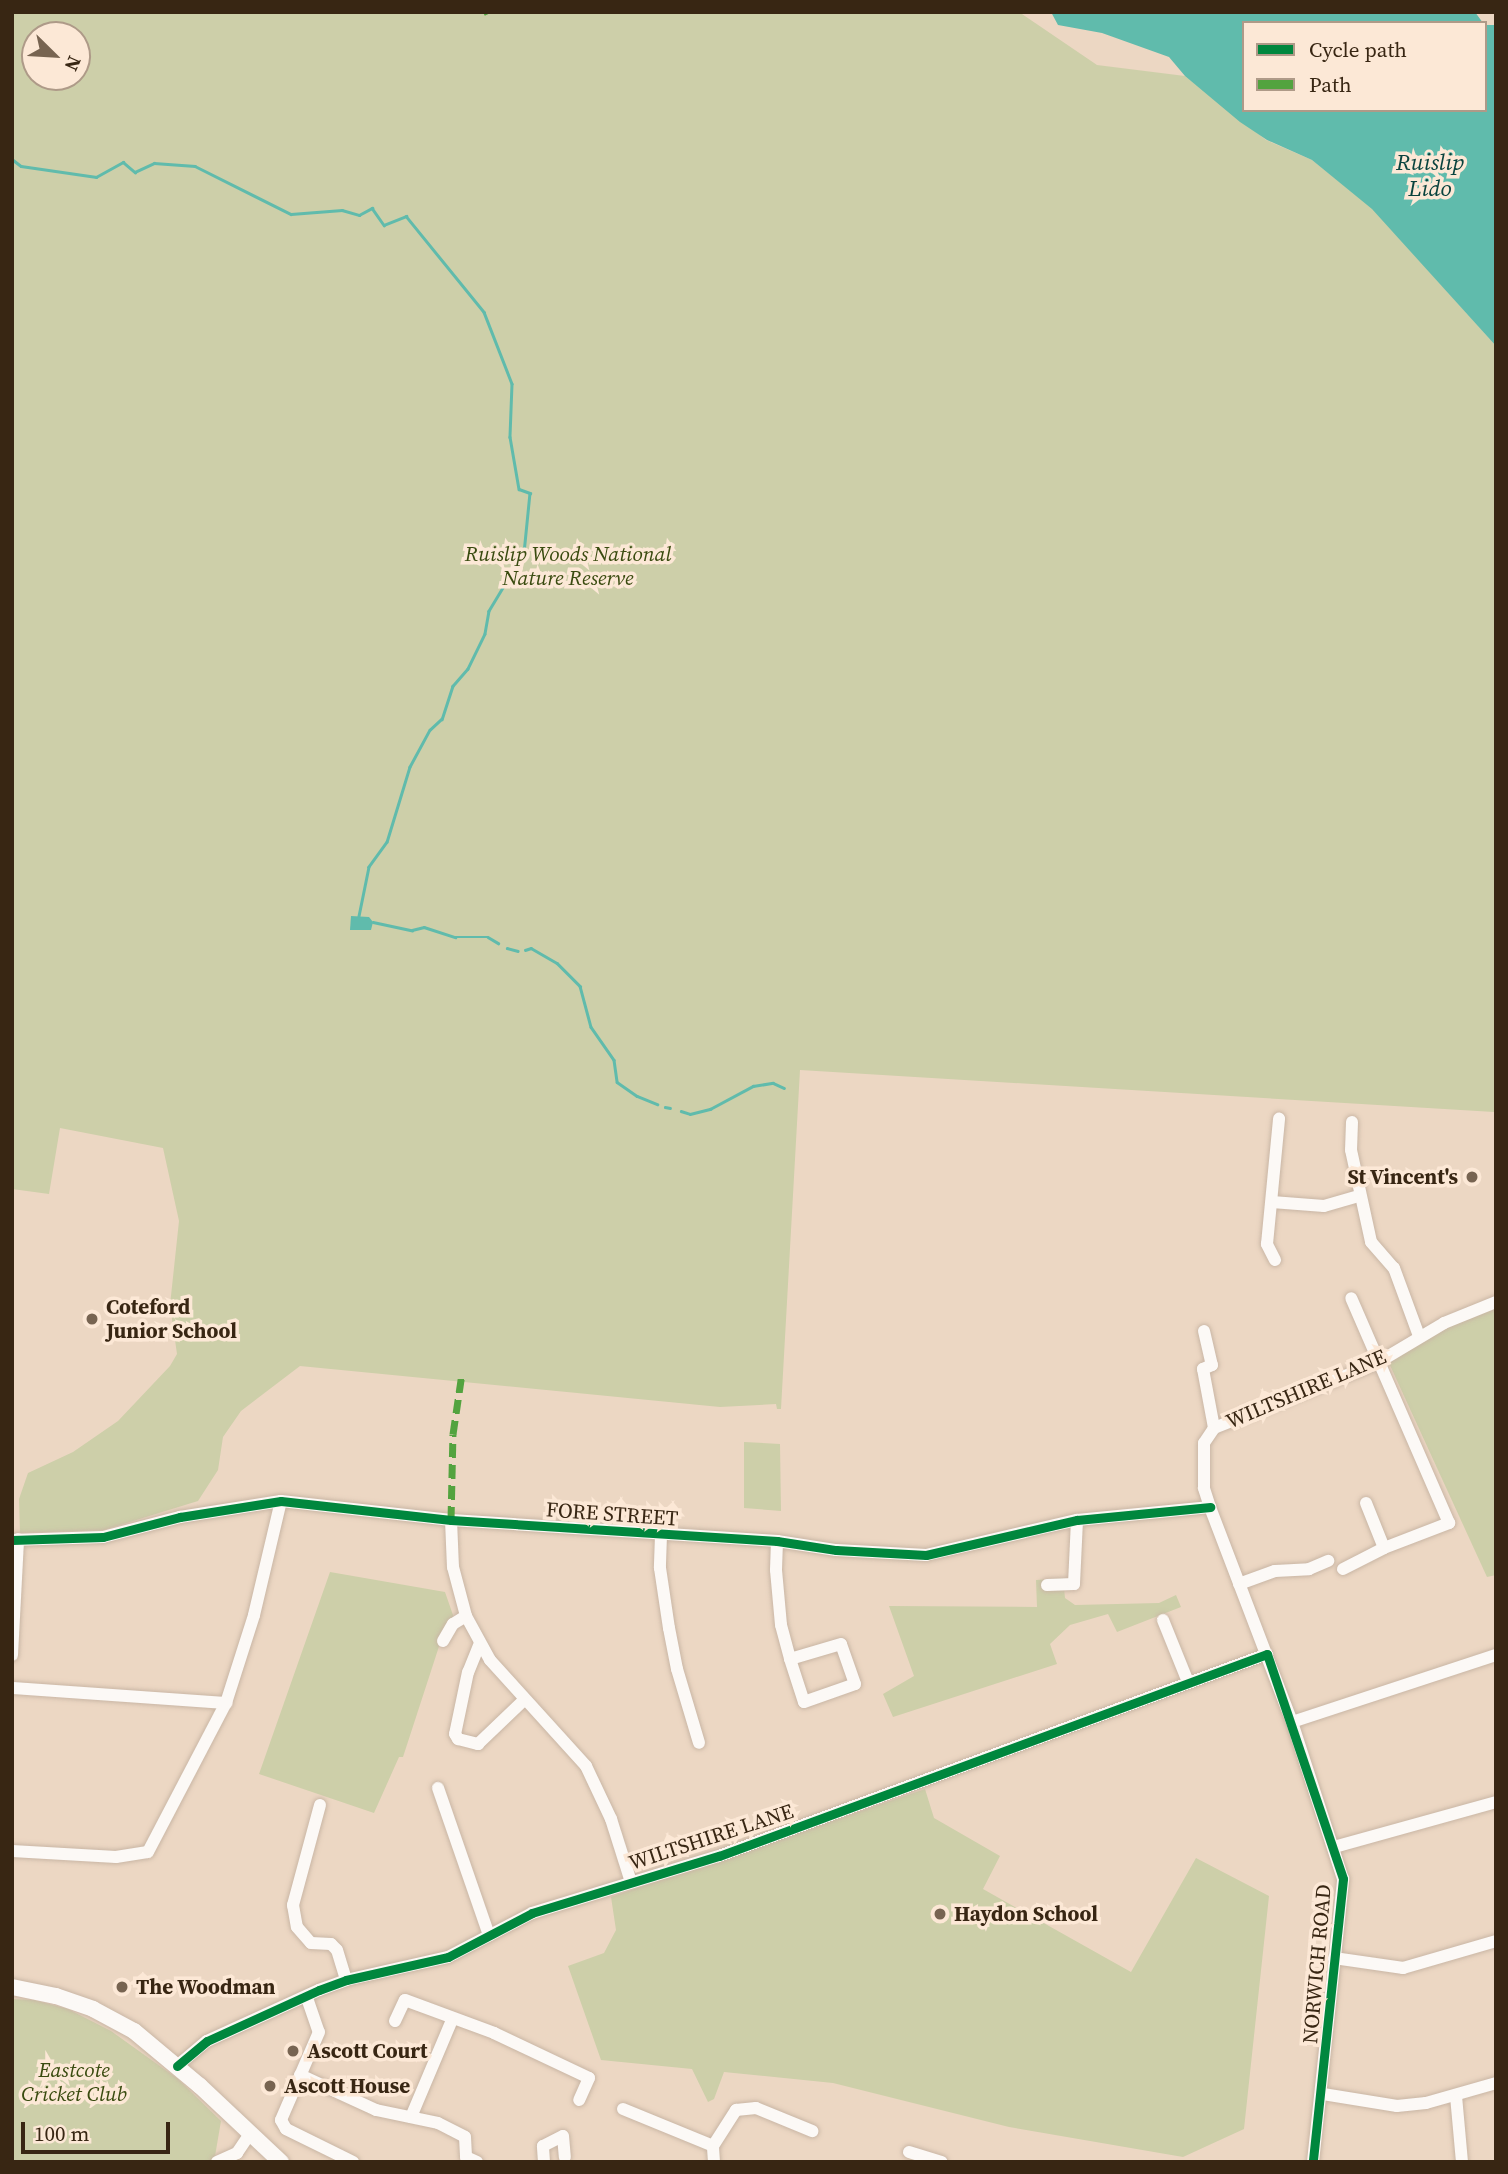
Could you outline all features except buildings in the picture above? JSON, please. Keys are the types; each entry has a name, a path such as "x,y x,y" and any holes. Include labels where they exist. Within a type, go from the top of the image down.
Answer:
{"main road":[{"path":"12,1987 56,1996 93,2009 134,2031 177,2066 281,2162"}],"street":[{"path":"1275,1260 1267,1244 1279,1119"},
{"path":"1352,1122 1351,1150 1371,1242 1394,1268 1419,1336"},
{"path":"1272,1202 1324,1206 1359,1196"},
{"path":"1343,1569 1384,1548 1449,1523 1377,1363 1351,1298"},
{"name":"WILTSHIRE LANE","path":"177,2066 207,2041 346,1980 449,1957 532,1913 719,1856 1019,1748 1267,1654 1204,1488 1203,1449 1214,1428 1377,1363 1419,1336 1496,1302"},
{"path":"1204,1331 1212,1365 1203,1369 1214,1428"},
{"path":"12,1851 116,1857 148,1852 226,1703 254,1615 281,1501"},
{"name":"FORE STREET","path":"15,1540 103,1537 180,1517 281,1501 451,1520 777,1541 836,1550 926,1555 1077,1520 1210,1507"},
{"path":"1366,1503 1384,1548"},
{"path":"451,1520 453,1567 466,1616 490,1660 586,1766 611,1819 631,1882"},
{"path":"1046,1585 1074,1584 1077,1520"},
{"path":"661,1535 660,1567 677,1669 699,1743"},
{"path":"12,1655 15,1540"},
{"path":"777,1541 776,1570 782,1625 790,1660 804,1702 855,1684 841,1644 790,1660"},
{"path":"1239,1584 1275,1571 1309,1569 1328,1561"},
{"path":"443,1641 453,1624 466,1616"},
{"path":"1163,1619 1188,1682"},
{"path":"480,1643 468,1672 455,1734 458,1739 478,1744 524,1700"},
{"name":"NORWICH ROAD","path":"1267,1654 1343,1879 1323,2094 1313,2162"},
{"path":"1292,1722 1496,1655"},
{"path":"12,1688 226,1703"},
{"path":"438,1788 489,1935"},
{"path":"1334,1847 1496,1802"},
{"path":"320,1805 293,1905 297,1927 311,1943 331,1944 337,1950 346,1980"},
{"path":"1334,1958 1403,1968 1496,1941"},
{"path":"307,1998 319,2032 281,2120 286,2129 353,2162"},
{"path":"395,2021 405,2000 452,2020 494,2033 589,2078 579,2100"},
{"path":"411,2117 452,2020"},
{"path":"300,2075 376,2110 438,2123 465,2137 466,2157 477,2162"},
{"path":"1323,2094 1397,2106 1426,2104 1496,2083"},
{"path":"1456,2096 1462,2162"},
{"path":"714,2162 712,2146 736,2109 756,2108 812,2131"},
{"path":"623,2109 712,2146"},
{"path":"217,2162 238,2158 249,2135"},
{"path":"544,2162 543,2146 563,2136 565,2157"},
{"path":"909,2152 940,2162"}],"green space":[{"name":"Ruislip Woods National Nature Reserve","path":"12,12 1019,12 1097,65 1185,76 1266,140 1312,160 1372,208 1496,346 1496,1116 1494,1112 800,1070 781,1409 777,1409 776,1404 720,1407 300,1366 241,1411 223,1437 218,1470 198,1501 104,1530 20,1533 19,1499 28,1473 73,1452 118,1421 170,1366 177,1354 170,1305 179,1221 163,1148 60,1128 49,1194 12,1189"},
{"path":"1496,1308 1496,1575 1487,1577 1388,1361 1419,1336"},
{"path":"744,1442 780,1444 781,1511 744,1508"},
{"path":"330,1572 445,1592 454,1618 445,1628 403,1757 399,1757 374,1813 259,1774"},
{"path":"1063,1578 1065,1598 1075,1605 1159,1603 1176,1595 1181,1607 1117,1632 1108,1614 1070,1625 1050,1644 1057,1664 893,1717 883,1694 914,1676 889,1606 1037,1607 1036,1580"},
{"name":"Haydon School","path":"925,1789 934,1818 1000,1856 983,1889 1131,1972 1196,1858 1269,1896 1244,2129 1183,2157 1009,2127 833,2083 724,2072 714,2099 708,2102 692,2069 601,2060 568,1966 604,1953 616,1930 611,1897"},
{"name":"Eastcote Cricket Club","path":"12,1999 34,2000 68,2009 111,2031 178,2079 221,2121 214,2162 12,2162"}],"water":[{"name":"Ruislip Lido","path":"1051,12 1475,12 1482,21 1242,21 1242,112 1487,112 1487,25 1496,25 1496,346 1372,209 1312,160 1267,140 1240,122 1185,76 1169,57 1102,33 1058,25"},
{"path":"351,916 369,917 373,922 371,930 350,930"}],"waterway":[{"path":"12,159 21,166 96,177 123,162 135,172 154,163 195,166 291,214 342,210 359,215 372,208 384,225 406,216 484,312 512,384 510,437 519,489 530,493 524,553 489,611 485,634 468,669 453,686 442,719 430,730 410,767 387,842 369,867 359,916"},
{"path":"373,922 412,930 424,927 455,937 488,937 498,943"},
{"path":"507,948 518,951"},
{"path":"525,950 531,948 557,963 580,986 591,1027 614,1060 617,1082 637,1096 657,1104"},
{"path":"681,1111 690,1114 710,1109 753,1086 773,1083 784,1088"},
{"path":"665,1107 670,1108"}],"marked path":[{"path":"451,1520 453,1434 462,1373"}],"cycle path":[{"path":"12,1540 103,1537 180,1517 281,1501 451,1520 777,1541 836,1550 926,1555 1077,1520 1210,1507"},
{"path":"177,2066 207,2041 319,1990 346,1980 448,1957 532,1913 719,1856 1267,1654 1343,1879 1313,2162"}],"place":[{"name":"St Vincent's","path":"1472,1177"},
{"name":"Coteford Junior School","path":"92,1319"},
{"name":"Haydon School","path":"940,1914"},
{"name":"The Woodman","path":"122,1987"},
{"name":"Ascott Court","path":"293,2051"},
{"name":"Ascott House","path":"270,2086"}]}
